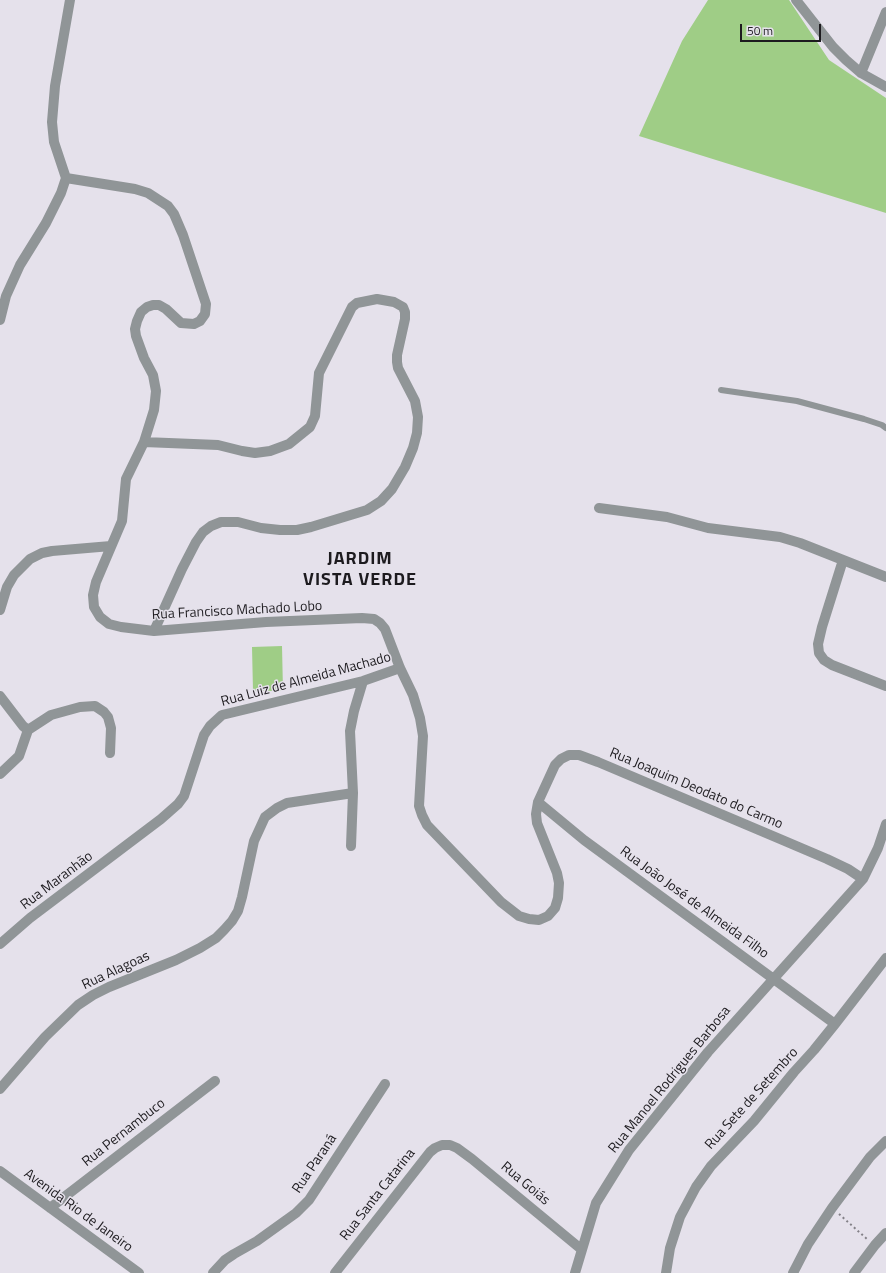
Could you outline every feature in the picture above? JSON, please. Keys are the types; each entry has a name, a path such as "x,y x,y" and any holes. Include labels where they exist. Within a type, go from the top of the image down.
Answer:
{"street":[{"path":"0,320 6,296 20,265 46,223 62,193 66,178 54,142 52,122 54,86 70,0"},
{"path":"796,0 833,47 861,72 886,87"},
{"path":"861,72 886,12"},
{"name":"Rua Francisco Machado Lobo","path":"66,178 135,189 148,193 168,206 174,214 183,236 206,304 205,314 200,321 194,324 181,323 166,309 159,305 147,307 141,312 137,321 135,329 136,336 144,358 153,375 156,391 154,410 144,442 126,479 122,521 96,582 93,595 94,608 100,617 109,624 154,631 266,622 362,618 374,619 385,629 400,668"},
{"path":"144,442 218,445 242,452 255,453 270,451 289,444 310,427 315,416 319,373 352,307 357,303 377,299 394,302 403,307 405,319 397,355 397,362 398,368 415,401 418,417 417,433 405,467 392,489 381,501 367,510 297,530 261,528 238,522 221,522 211,526 203,532 196,542 154,631"},
{"path":"599,508 667,517 708,528 780,537 800,543 886,577"},
{"path":"0,610 7,588 14,575 30,559 42,553 52,551 111,546"},
{"path":"843,560 822,627 818,644 819,653 824,660 832,665 886,686"},
{"name":"Rua Luiz de Almeida Machado","path":"133,841 178,804 184,796 204,736 210,726 222,715 363,682 400,668 413,695 421,724 423,736 423,760 419,806 427,825 501,902 520,916 539,920 548,916 555,908 558,898 559,883 552,859 537,822 536,814 538,802"},
{"path":"351,846 353,794 350,731 354,711 363,682"},
{"path":"0,696 23,726 28,730"},
{"path":"0,774 19,756 28,730 51,715 80,707 95,706 104,712 108,717 111,728 110,754"},
{"name":"Rua Joaquim Deodato do Carmo","path":"538,802 555,765 560,759 569,755 579,755 827,859 848,869 863,879"},
{"name":"Rua Alagoas","path":"0,1089 45,1037 78,1005 93,995 176,960 200,948 216,938 232,922 238,911 242,897 254,841 265,816 287,803 353,794"},
{"name":"Rua João José de Almeida Filho","path":"538,802 584,840 835,1024"},
{"name":"Rua Manoel Rodrigues Barbosa","path":"575,1273 596,1203 629,1150 708,1052 863,879 878,848 886,824"},
{"name":"Rua Maranhão","path":"0,944 30,918 133,841"},
{"name":"Rua Sete de Setembro","path":"666,1273 672,1241 680,1217 696,1187 711,1166 754,1121 835,1024 886,958"},
{"name":"Rua Pernambuco","path":"50,1208 215,1081"},
{"name":"Rua Paraná","path":"213,1273 225,1260 257,1241 296,1213 309,1200 385,1084"},
{"path":"793,1273 808,1244 832,1208 870,1157 886,1141"},
{"name":"Rua Santa Catarina","path":"335,1273 430,1152 442,1145 450,1145"},
{"name":"Rua Goiás","path":"450,1145 457,1148 483,1167 581,1249"},
{"name":"Avenida Rio de Janeiro","path":"0,1171 138,1273"},
{"path":"854,1273 874,1245 886,1233"}],"lane":[{"path":"721,390 797,401 864,419 882,425 886,428"}],"path":[{"path":"832,1208 874,1245"}],"green space":[{"path":"708,0 789,0 829,60 886,98 886,213 639,136 682,41"},
{"path":"282,646 283,691 253,691 252,647"}],"district":[{"name":"JARDIM VISTA VERDE","path":"360,570"}]}
